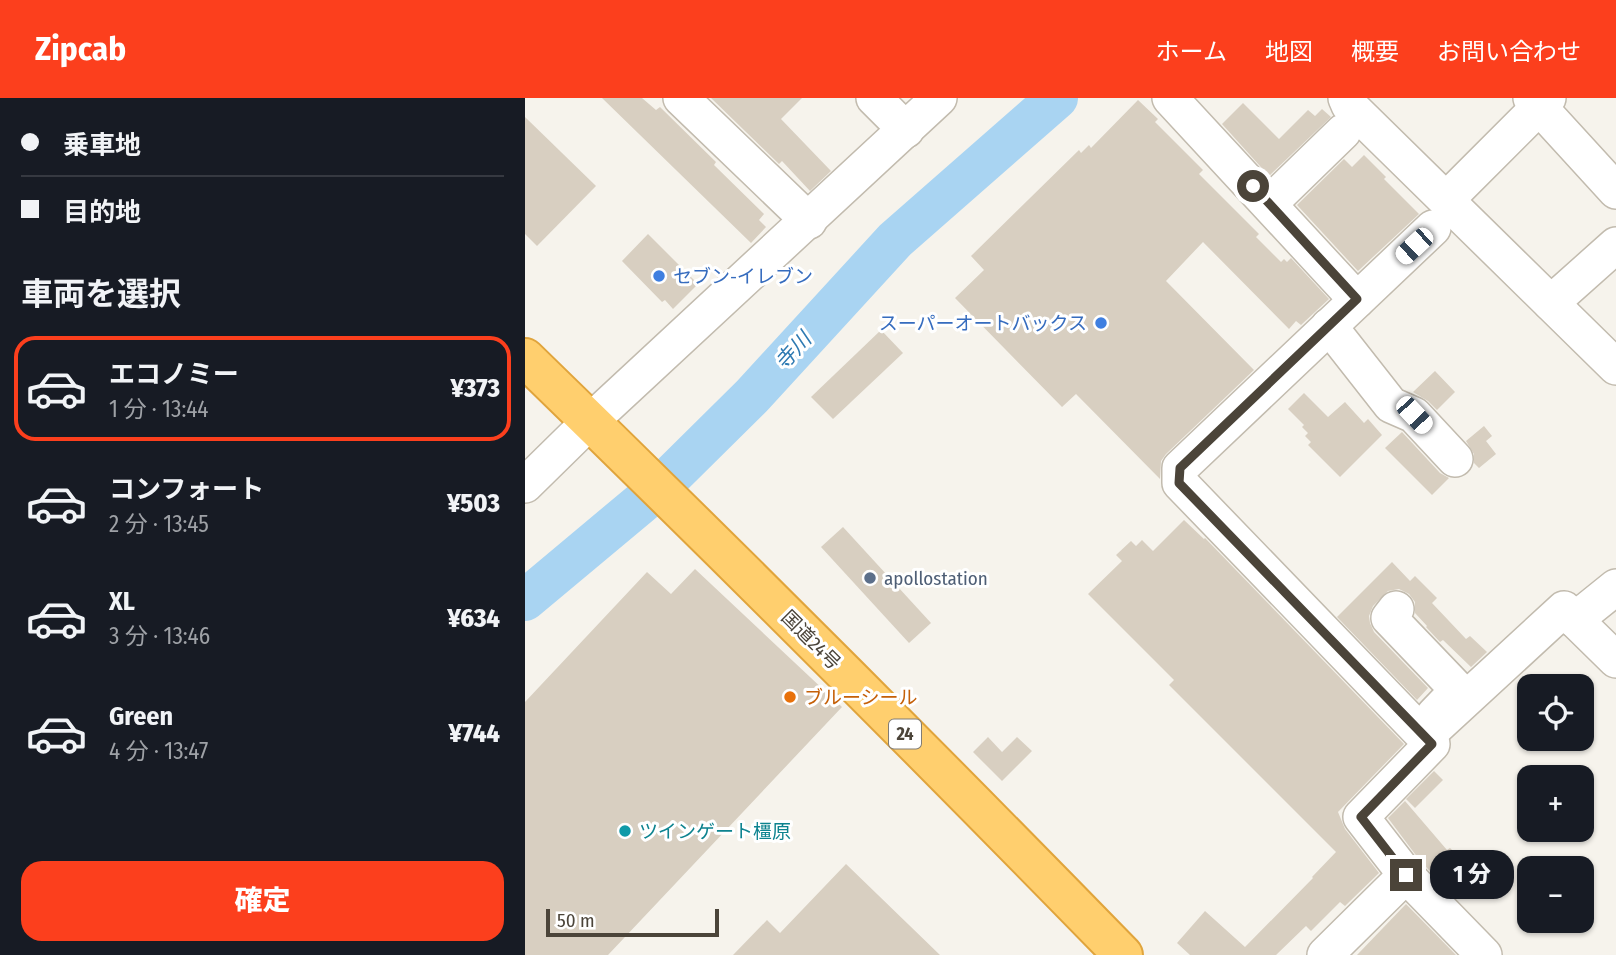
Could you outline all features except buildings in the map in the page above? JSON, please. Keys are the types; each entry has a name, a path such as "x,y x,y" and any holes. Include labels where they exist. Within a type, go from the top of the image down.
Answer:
{"highway":[{"name":"国道24号","path":"525,358 686,514 1123,955"}],"street":[{"path":"681,98 809,221"},
{"path":"874,98 906,130"},
{"path":"525,485 601,431 809,221 939,98"},
{"path":"1170,98 1357,299"},
{"path":"1484,955 1406,875 1361,817 1432,744 1179,483 1180,468 1357,299 1439,214 1539,101 1616,191"},
{"path":"1270,203 1345,108 1439,214 1551,303 1616,367"},
{"path":"1551,303 1616,245"},
{"path":"1329,326 1391,405 1414,415 1455,459"},
{"path":"1575,620 1616,587"},
{"path":"1396,609 1389,618 1458,690 1422,734"},
{"path":"1422,734 1564,609 1616,660"},
{"path":"1340,950 1406,875"}],"waterway":[{"name":"寺川","path":"525,600 659,488 752,396 895,240 1057,98"}],"place":[{"name":"セブン-イレブン","path":"659,276"},
{"name":"スーパーオートバックス","path":"1101,323"},
{"name":"apollostation","path":"870,578"},
{"name":"ブルーシール","path":"790,697"},
{"name":"ツインゲート橿原","path":"625,831"}],"route":[{"path":"1253,186 1357,299 1180,468 1179,483 1432,744 1361,817 1406,875"}]}
